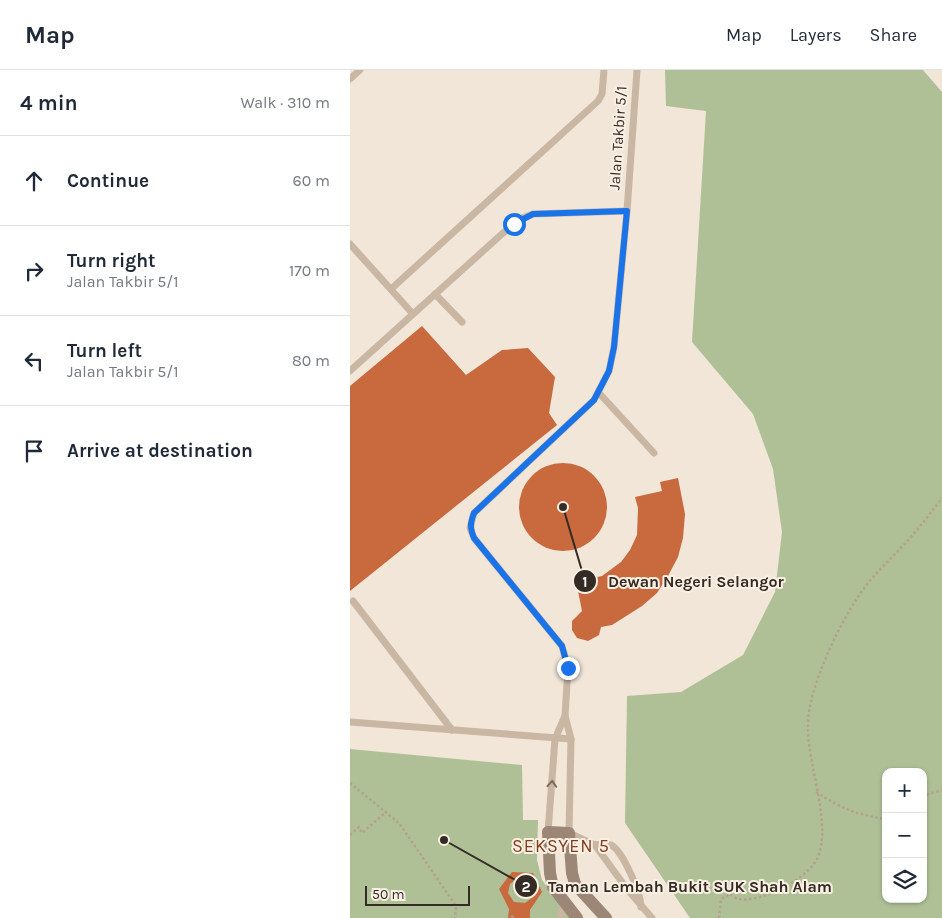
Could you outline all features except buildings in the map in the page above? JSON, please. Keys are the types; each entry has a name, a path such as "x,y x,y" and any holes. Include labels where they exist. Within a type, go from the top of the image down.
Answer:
{"street":[{"path":"577,918 562,902 553,887 550,873 548,832 569,833 572,873 576,884 606,918"}],"lane":[{"path":"350,79 360,70"},
{"path":"391,289 598,101 602,94 604,70"},
{"name":"Jalan Takbir 5/1","path":"565,716 568,668 562,646 474,538 470,528 474,513 594,400 609,371 614,347 627,211 637,70"},
{"path":"350,372 522,218 533,214 627,211"},
{"path":"350,244 413,314"},
{"path":"435,294 462,322"},
{"path":"599,392 654,453"},
{"path":"353,601 452,730"},
{"path":"548,832 555,739 565,716"},
{"path":"565,716 571,739 569,833 595,845 641,907 652,918"},
{"path":"350,722 571,739"},
{"path":"595,845 609,844 618,850 640,894 641,907"},
{"path":"561,918 562,902"}],"path":[{"path":"719,918 721,899 730,894 738,899 759,898 791,885 816,860 823,830 809,754 808,723 816,683 840,629 865,586 910,538 942,498"},
{"path":"350,783 399,823 456,906 455,918"},
{"path":"927,795 942,790"},
{"path":"816,792 837,806 860,816 882,819"},
{"path":"350,835 359,827 362,833 386,812"}],"green space":[{"path":"665,70 923,70 942,92 942,918 690,918 625,823 627,696 681,692 743,655 775,592 782,532 773,469 753,414 692,342 706,111 666,106"},
{"path":"350,749 522,765 523,820 538,820 537,860 542,880 571,918 350,918"}],"place":[{"name":"Dewan Negeri Selangor","path":"563,507"},
{"name":"Taman Lembah Bukit SUK Shah Alam","path":"444,840"}],"district":[{"name":"SEKSYEN 5","path":"561,846"}],"route":[{"path":"514,224 522,218 533,214 627,211 614,347 609,371 603,386 594,400 474,513 470,522 474,538 562,646 568,668"}]}
